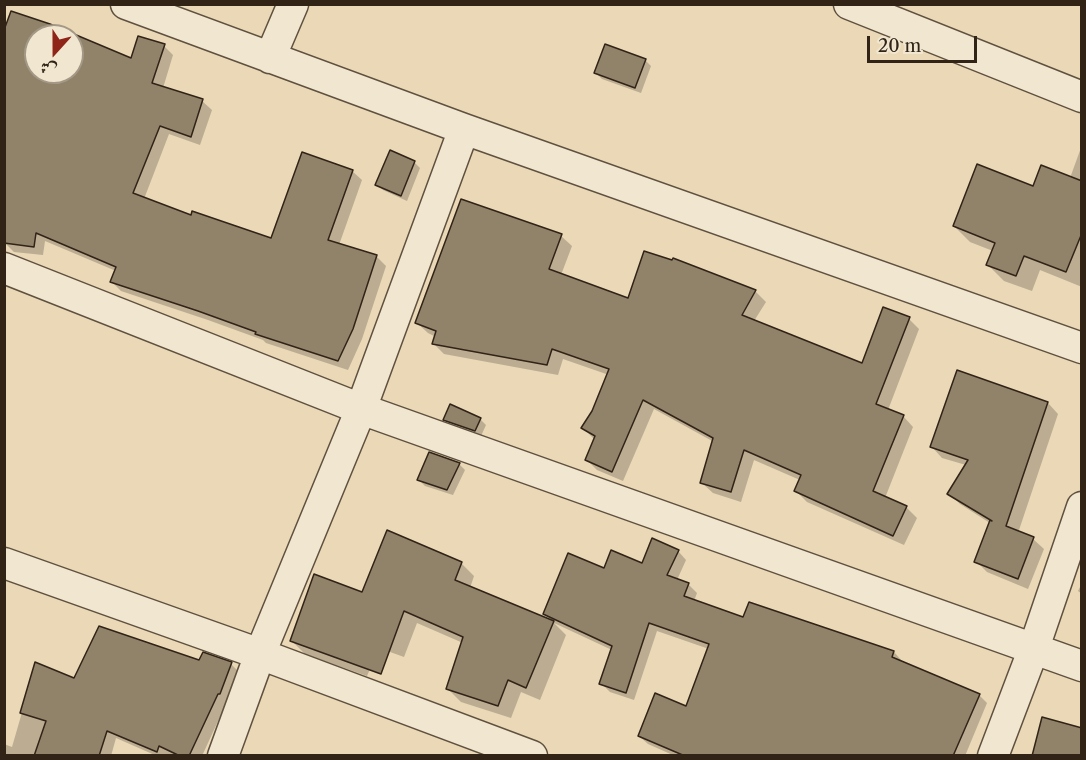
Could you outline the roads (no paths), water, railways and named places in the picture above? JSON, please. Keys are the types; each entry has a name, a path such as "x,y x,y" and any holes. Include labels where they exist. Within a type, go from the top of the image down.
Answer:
{"street":[{"path":"126,4 464,129 1082,348"},
{"path":"270,58 293,4"},
{"path":"849,4 1082,97"},
{"path":"223,756 260,654 361,409 464,129"},
{"path":"4,268 361,409 1082,666"},
{"path":"993,756 1034,648 1082,507"},
{"path":"4,563 260,654 532,756"}]}
